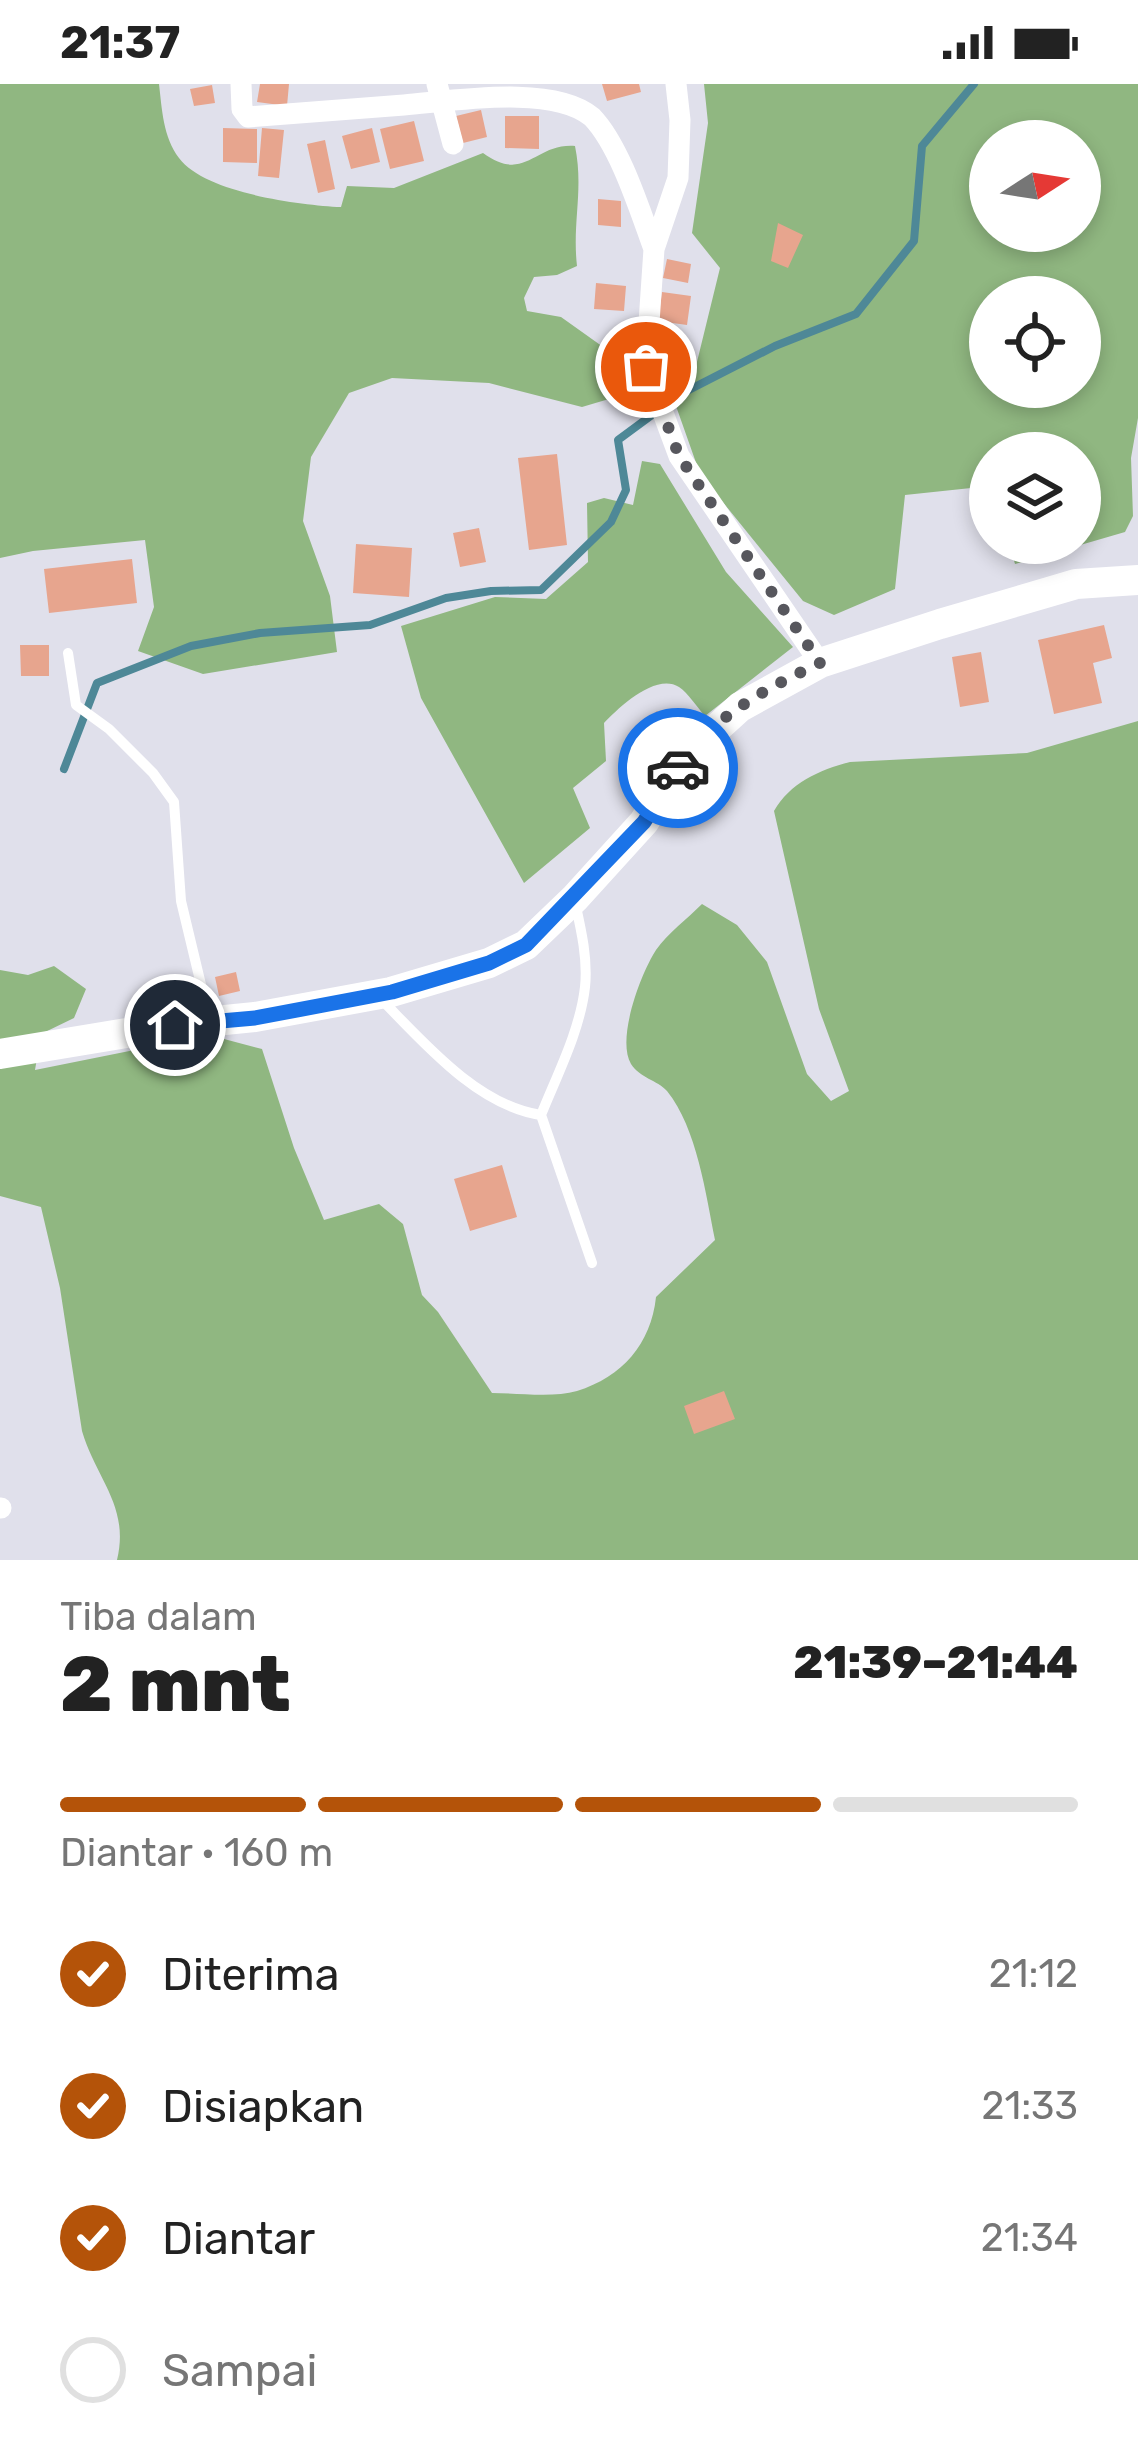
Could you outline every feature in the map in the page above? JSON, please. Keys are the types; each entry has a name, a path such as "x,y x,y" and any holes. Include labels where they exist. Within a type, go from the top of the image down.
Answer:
{"main road":[{"path":"0,1054 255,1018 377,994 489,963 526,945 574,898 644,822 685,757 740,707 820,663 1076,584 1138,580"}],"street":[{"path":"242,84 242,110 248,117 441,93 552,98 579,106 603,132 654,250"},
{"path":"676,84 678,178 654,250 646,367 679,456 820,663"},
{"path":"441,93 453,144"}],"lane":[{"path":"68,653 76,706 153,773 174,802 181,901 209,1022"},
{"path":"574,898 583,940 585,988 541,1115 592,1263"},
{"path":"377,994 471,1081 510,1107 541,1115"}],"green space":[{"path":"0,84 159,84 170,141 192,170 254,195 323,206 341,207 347,186 394,188 483,153 510,165 575,146 577,266 557,275 534,277 524,298 527,311 561,317 620,359 619,396 582,407 489,383 392,378 349,393 311,457 303,521 330,596 337,652 203,674 138,651 154,607 145,540 0,558"},
{"path":"704,84 1138,84 1138,418 1131,458 1133,516 1125,532 1101,539 1101,432 969,432 969,488 905,495 895,589 834,615 803,601 700,474 670,389 695,370 720,268 692,233 708,123"},
{"path":"642,461 660,464 726,572 793,647 705,716 679,687 670,684 649,688 618,709 604,723 606,761 573,788 590,828 524,883 421,698 401,626 495,597 546,599 588,562 587,503 604,498 633,505"},
{"path":"1138,721 1138,1560 117,1560 119,1524 82,1431 60,1288 41,1207 0,1196 0,970 28,975 54,966 86,989 74,1018 41,1034 35,1070 209,1035 262,1049 294,1148 324,1220 379,1204 403,1224 422,1295 492,1393 568,1393 608,1377 632,1356 648,1330 656,1297 715,1240 686,1124 667,1091 635,1069 627,1053 628,1023 638,990 650,960 666,938 702,904 737,925 767,962 807,1074 831,1101 849,1091 819,1009 774,811 781,801 806,779 850,762 1027,753"}],"building":[{"path":"260,84 289,84 287,106 257,102"},
{"path":"602,84 639,84 641,92 607,101"},
{"path":"212,85 215,103 194,106 190,89"},
{"path":"481,110 487,137 463,143 456,116"},
{"path":"505,116 539,116 539,149 505,148"},
{"path":"414,121 424,161 390,169 380,129"},
{"path":"223,128 257,129 257,163 223,162"},
{"path":"262,128 284,130 279,178 258,176"},
{"path":"372,128 380,162 351,169 342,136"},
{"path":"325,140 335,189 318,193 307,144"},
{"path":"598,199 621,201 621,227 598,225"},
{"path":"778,223 803,235 788,268 771,261"},
{"path":"667,259 691,264 688,283 663,278"},
{"path":"596,283 626,286 624,311 594,309"},
{"path":"662,292 691,296 687,325 658,321"},
{"path":"661,341 687,345 683,373 657,369"},
{"path":"557,454 567,545 529,550 518,458"},
{"path":"479,528 486,562 460,567 453,533"},
{"path":"356,544 412,548 409,597 353,593"},
{"path":"132,559 137,603 49,613 44,569"},
{"path":"1104,625 1112,658 1093,663 1102,703 1054,714 1038,640"},
{"path":"20,645 49,645 49,676 21,676"},
{"path":"981,652 989,702 960,707 952,657"},
{"path":"657,711 674,729 642,762 625,743"},
{"path":"236,972 240,991 219,996 215,977"},
{"path":"502,1165 517,1217 470,1231 454,1179"},
{"path":"724,1391 735,1419 694,1434 684,1406"}],"waterway":[{"path":"64,769 97,683 191,646 260,633 370,625 446,598 541,590 611,522 626,490 618,440 679,395 775,346 856,314 914,241 922,146 974,84"}],"way so far":[{"path":"646,367 679,456 820,663 740,707 707,734 678,768"}],"route":[{"path":"175,1025 255,1018 392,992 489,963 526,945 644,822 678,768"}]}
